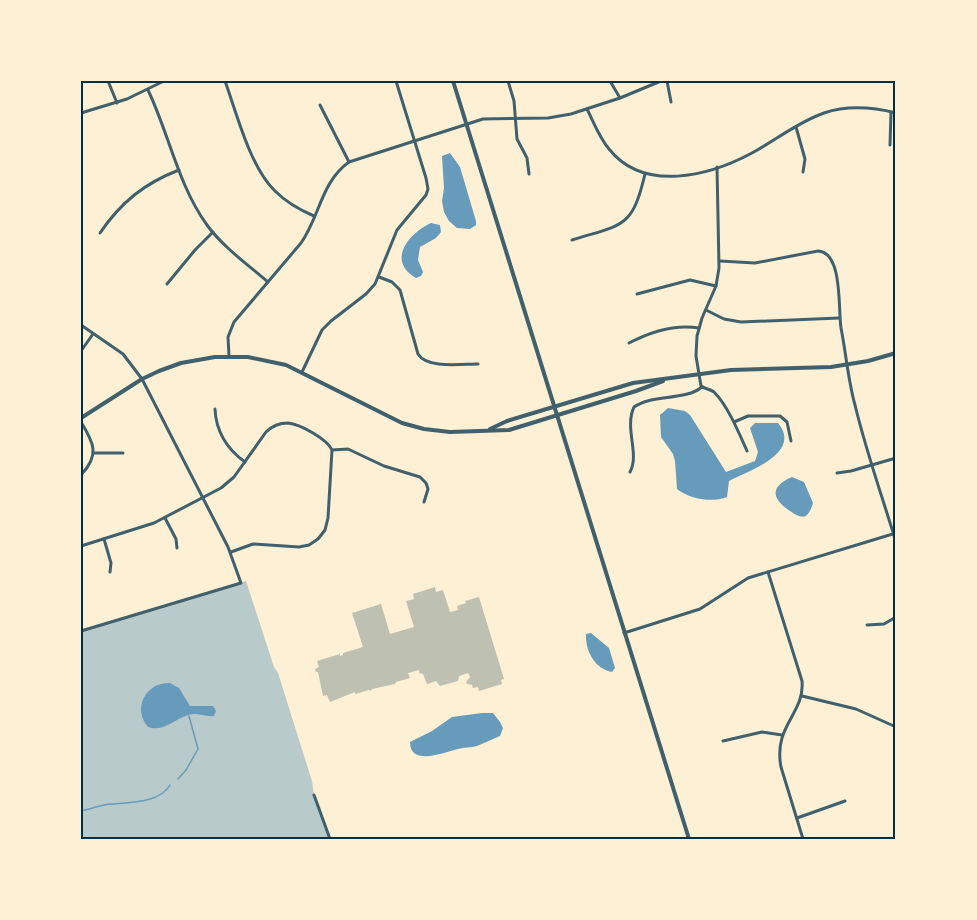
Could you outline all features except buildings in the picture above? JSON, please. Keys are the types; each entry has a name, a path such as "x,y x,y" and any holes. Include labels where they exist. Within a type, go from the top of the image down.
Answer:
{"street":[{"path":"108,81 117,103"},
{"path":"81,114 117,103 164,81"},
{"path":"225,81 260,172 275,192 314,216"},
{"path":"302,372 322,330 372,290 397,230 423,200 428,189 396,81"},
{"path":"453,81 689,839"},
{"path":"508,81 514,101 517,139 527,158 529,174"},
{"path":"610,81 620,98"},
{"path":"229,356 228,337 234,322 301,243 327,185 334,175 349,162 483,119 560,116 587,109 661,81"},
{"path":"667,81 671,102"},
{"path":"148,90 164,125 194,205 213,232 268,282"},
{"path":"320,105 349,162"},
{"path":"587,109 598,133 621,161 645,174 667,177 717,167 752,153 823,113 844,108 867,107 894,112 890,146"},
{"path":"796,127 805,159 802,172"},
{"path":"717,167 720,261 716,286 699,328 696,346 698,374 702,387 714,393 734,422 747,451"},
{"path":"100,233 116,210 135,193 157,179 179,170"},
{"path":"572,240 614,227 626,220 639,200 645,174"},
{"path":"167,284 213,232"},
{"path":"720,261 755,263 818,250 831,257 840,299 840,318 854,403 896,542"},
{"path":"379,277 392,282 400,290 421,359 431,364 478,364"},
{"path":"637,294 690,280 716,286"},
{"path":"706,310 722,318 741,322 840,318"},
{"path":"81,325 123,354 142,379 231,552 241,583 81,632"},
{"path":"629,343 649,333 678,327 699,328"},
{"path":"81,351 93,334"},
{"path":"489,429 507,421 633,383 747,369 814,369 848,365 896,353"},
{"path":"81,475 94,453 92,442 81,420 142,379 181,363 203,358 229,356 267,360 302,372 393,419 414,426 450,432 509,430 663,381"},
{"path":"630,471 634,462 630,427 634,407 641,403 694,392 702,387"},
{"path":"215,410 216,421 228,447 245,462"},
{"path":"734,422 750,416 780,416 787,422 791,441"},
{"path":"81,546 165,518 227,484 266,432 282,424 293,424 323,439 332,450 328,518 325,530 319,537 303,547 255,543 231,552"},
{"path":"332,450 348,449 384,466 420,477 428,489 424,502"},
{"path":"94,453 123,453"},
{"path":"837,473 850,472 896,458"},
{"path":"165,518 176,539 177,548"},
{"path":"624,633 709,605 739,582 895,534"},
{"path":"104,539 111,563 110,572"},
{"path":"768,572 801,675 802,696 782,735 780,761 803,839"},
{"path":"867,625 882,625 896,617"},
{"path":"802,696 856,709 896,728"},
{"path":"723,741 762,732 782,735"},
{"path":"314,795 330,839"},
{"path":"797,818 846,801"}],"shaded area":[{"path":"246,581 274,667 278,673 312,781 314,795 330,839 81,839 81,631"}],"water":[{"path":"450,153 460,167 476,221 476,225 470,229 457,228 444,212 442,156"},
{"path":"431,223 440,225 441,232 436,238 420,247 418,260 423,272 416,278 407,271 403,264 404,248 415,233"},
{"path":"668,408 685,411 690,415 726,472 755,461 758,452 750,428 755,423 778,423 784,434 784,443 770,460 729,481 727,497 714,500 694,498 677,489 673,454 661,437 660,415"},
{"path":"792,477 804,482 813,503 807,515 802,517 784,507 777,498 779,485"},
{"path":"591,633 609,648 615,668 612,672 596,663 589,653 586,634"},
{"path":"170,683 179,688 190,706 213,706 216,711 214,716 188,715 160,728 148,727 141,712 144,698 154,687"},
{"path":"493,713 503,728 500,736 477,746 437,755 422,756 412,750 410,742 432,731 452,717"}],"waterway":[{"path":"178,779 198,749 189,716"},
{"path":"81,811 104,805 149,799 158,796 170,785"}]}
